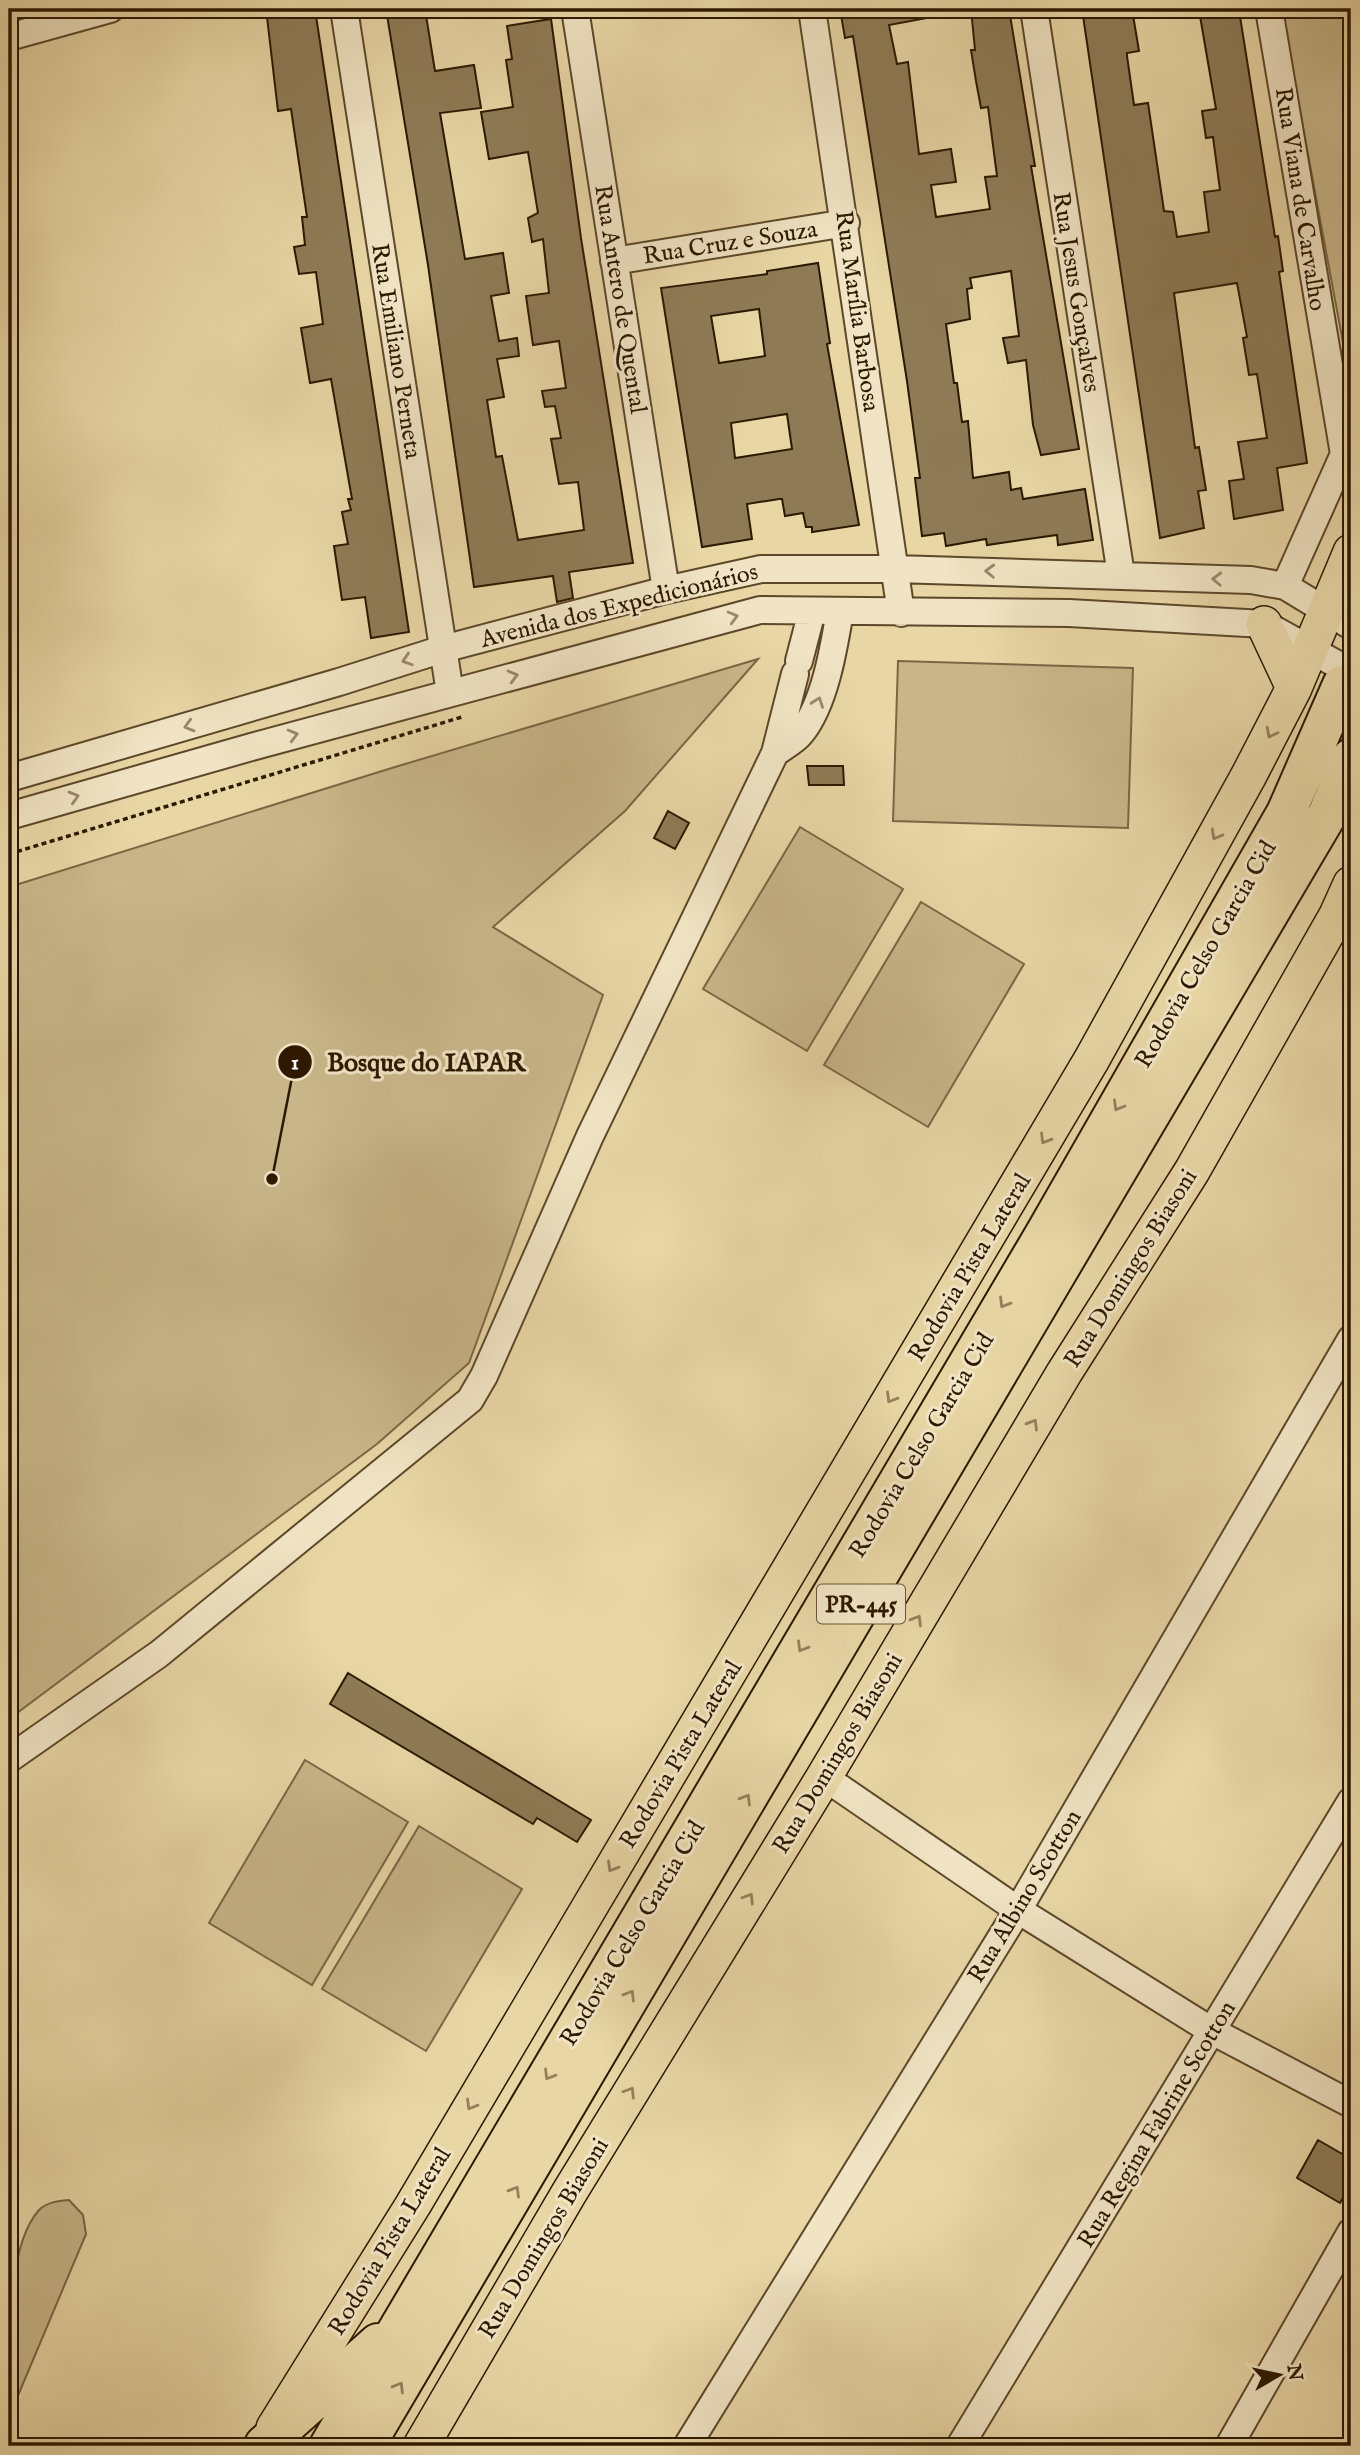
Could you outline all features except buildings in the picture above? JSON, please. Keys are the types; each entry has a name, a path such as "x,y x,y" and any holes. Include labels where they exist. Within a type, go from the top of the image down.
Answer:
{"highway":[{"name":"Rodovia Celso Garcia Cid","path":"329,2446 1061,1206 1286,813 1346,678"},
{"name":"Rodovia Celso Garcia Cid","path":"365,2446 1320,827 1351,758"},
{"path":"264,2445 405,2318"}],"main road":[{"path":"1294,688 1309,648 1339,618 1351,552"},
{"path":"1264,624 1294,688"},
{"name":"Rodovia Pista Lateral","path":"264,2445 413,2204 1092,1059 1294,688"},
{"path":"1344,920 1351,884"},
{"name":"Rua Domingos Biasoni","path":"421,2446 569,2193 824,1777 1064,1373 1192,1171 1344,920"}],"street":[{"path":"9,37 110,9"},
{"name":"Rua Emiliano Perneta","path":"344,9 450,693"},
{"name":"Rua Antero de Quental","path":"575,9 667,590"},
{"name":"Rua Marília Barbosa","path":"812,9 901,613"},
{"name":"Rua Jesus Gonçalves","path":"1034,9 1121,575"},
{"name":"Rua Viana de Carvalho","path":"1269,9 1344,454"},
{"name":"Rua Cruz e Souza","path":"614,261 845,223"},
{"path":"1285,586 1344,454 1351,425"},
{"name":"Avenida dos Expedicionários","path":"9,778 443,649 667,590 761,569 894,569 1251,580 1285,586 1339,618"},
{"name":"Avenida dos Expedicionários","path":"9,816 760,610 1069,613 1264,624 1309,648 1346,678"},
{"path":"9,1759 159,1654 470,1400 484,1376 590,1136 775,753 812,611"},
{"path":"775,753 800,735 813,714 823,689 840,611"},
{"name":"Rua Albino Scotton","path":"687,2446 1018,1910 1351,1339"},
{"path":"824,1777 1018,1910 1212,2031 1351,2104"},
{"name":"Rua Regina Fabrine Scotton","path":"960,2446 1351,1801"},
{"path":"1229,2446 1351,2232"}],"path":[{"path":"9,854 463,717"}],"shaded area":[{"path":"1281,9 1351,9 1351,342 1346,359"},
{"path":"758,659 625,811 493,927 603,995 469,1363 377,1444 9,1719 9,887 395,767"},
{"path":"898,661 1133,668 1128,828 893,821"},
{"path":"800,827 903,889 807,1051 703,989"},
{"path":"921,902 1024,964 928,1127 824,1065"},
{"path":"305,1760 408,1822 312,1985 209,1923"},
{"path":"419,1826 522,1889 426,2051 322,1989"},
{"path":"69,2200 83,2215 86,2234 9,2417 10,2309 19,2252 27,2228 39,2210 57,2201"}],"place":[{"name":"Bosque do IAPAR","path":"272,1179"}]}
